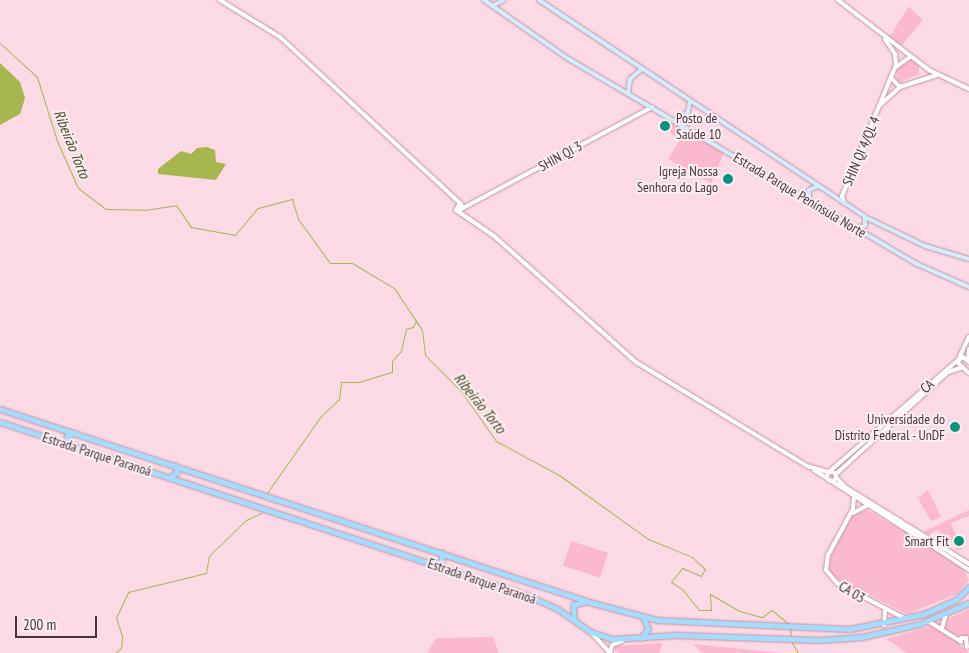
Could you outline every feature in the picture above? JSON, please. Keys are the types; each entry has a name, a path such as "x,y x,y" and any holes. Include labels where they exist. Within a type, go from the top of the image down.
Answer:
{"main road":[{"name":"Estrada Parque Península Norte","path":"484,0 522,30 646,104 917,264 969,287"},
{"path":"490,6 497,6 504,0"},
{"name":"Estrada Parque Península Norte","path":"539,0 865,217 925,246 969,259"},
{"path":"628,93 630,79 642,69"},
{"path":"676,121 688,112 690,100"},
{"path":"809,200 809,190 818,186"},
{"path":"857,228 865,226 865,217"},
{"name":"Estrada Parque Paranoá","path":"0,409 593,603 642,617 799,629 884,625 906,619 956,600 968,587"},
{"name":"Estrada Parque Paranoá","path":"0,422 327,528 542,601 591,632 622,641 676,635 798,639 862,637 928,621 969,603"},
{"path":"67,444 67,436 76,433"},
{"path":"170,478 177,472 174,466"},
{"path":"327,528 325,520 333,518"},
{"path":"435,564 441,562 442,553"},
{"path":"968,587 969,595"},
{"path":"577,623 571,614 572,605 578,601 593,603"},
{"path":"637,639 648,629 642,617"}],"street":[{"path":"220,0 280,37 461,207 468,217 636,362 812,468 969,570"},
{"path":"838,0 910,57 938,76 969,89"},
{"path":"885,39 895,54 894,71"},
{"path":"894,71 910,57"},
{"path":"918,79 922,65"},
{"name":"SHIN QI 4/QL 4","path":"844,203 842,196 894,71"},
{"name":"SHIN QI 4/QL 4","path":"879,107 900,87 918,79 938,76"},
{"path":"891,78 900,87"},
{"path":"643,111 646,104"},
{"name":"SHIN QI 3","path":"461,207 477,201 652,107"},
{"path":"447,194 455,206 461,207"},
{"name":"SHIN QI 4/QL 4","path":"836,198 842,196"},
{"name":"CA","path":"829,472 958,359 969,337"},
{"path":"958,359 969,361 969,349"},
{"path":"958,359 962,368 969,372"},
{"name":"CA","path":"829,479 836,475 948,372 962,368 969,361"},
{"path":"812,468 836,475 845,487 969,564"},
{"path":"829,472 829,479"},
{"name":"CA 03","path":"854,497 851,514 828,555 826,570 837,583 885,611 906,619"},
{"path":"851,514 868,505"},
{"path":"884,625 885,611"},
{"path":"942,628 946,614"},
{"path":"928,621 965,640 968,648"},
{"path":"591,632 610,653"},
{"path":"610,648 622,641"},
{"path":"610,648 610,653"},
{"path":"610,648 616,653"}],"shaded area":[{"path":"909,7 923,20 900,47 888,38 893,32 898,35 893,31"},
{"path":"910,59 919,65 919,74 896,84 897,69"},
{"path":"0,63 20,82 25,98 20,114 0,125"},
{"path":"669,121 724,152 711,183 668,159 679,141 666,128"},
{"path":"207,147 215,150 216,162 226,164 216,180 158,174 158,169 181,151 191,154 197,148"},
{"path":"928,490 941,517 931,521 918,498"},
{"path":"867,510 960,562 969,580 957,594 907,614 828,574 831,556 850,516"},
{"path":"969,510 969,516 951,523 963,549 955,551 957,544 936,530 929,535 923,532"},
{"path":"571,541 608,553 600,578 563,566"},
{"path":"969,609 969,636 956,641 969,653 907,653 886,639 932,626"},
{"path":"493,637 499,653 427,653 436,638"},
{"path":"662,643 659,653 619,653 615,649 615,646"},
{"path":"693,644 782,653 702,653"}],"waterway":[{"name":"Ribeirão Torto","path":"0,43 37,77 57,141 78,188 106,209 145,210 176,205 191,227 235,235 258,208 292,199 298,219 330,263 352,263 394,288 422,330 425,355 461,391 496,441 559,475 648,539 692,557 705,569 701,576 682,568 671,582 682,589 699,610 711,610 710,594 739,611 762,617 772,610 790,625"},
{"path":"267,493 321,416 339,399 341,382 359,382 392,372 392,361 401,351 406,329 413,327 416,321"},
{"path":"115,653 121,648 122,636 116,618 128,592 206,573 209,556 246,520 261,513"},
{"name":"Ribeirão Torto","path":"790,628 791,637"},
{"name":"Ribeirão Torto","path":"791,641 798,653"}],"place":[{"name":"Posto de Saúde 10","path":"665,126"},
{"name":"Igreja Nossa Senhora do Lago","path":"728,179"},
{"name":"Universidade do Distrito Federal - UnDF","path":"955,427"},
{"name":"Smart Fit","path":"959,541"}]}
